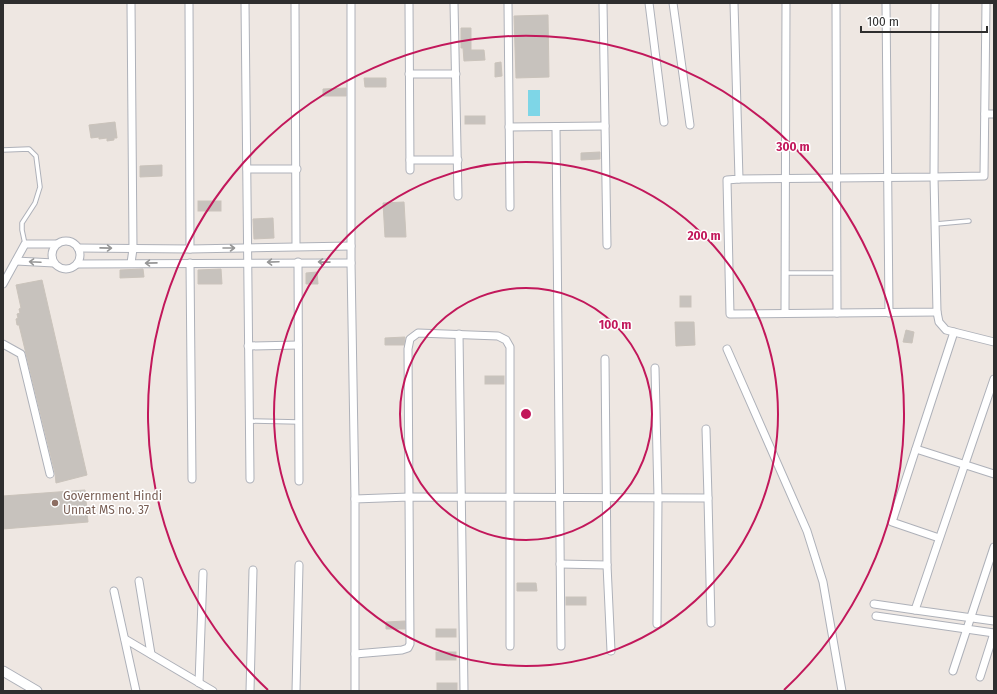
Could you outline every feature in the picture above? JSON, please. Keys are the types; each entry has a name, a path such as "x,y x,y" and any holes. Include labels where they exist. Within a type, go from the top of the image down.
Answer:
{"street":[{"path":"131,3 133,248 131,263"},
{"path":"189,3 190,249"},
{"path":"245,3 250,480"},
{"path":"296,3 296,246"},
{"path":"351,3 351,263 355,499 355,691"},
{"path":"409,3 410,170"},
{"path":"454,3 458,196"},
{"path":"508,3 510,207"},
{"path":"603,3 607,245"},
{"path":"649,3 664,122"},
{"path":"673,3 690,125"},
{"path":"734,3 739,179"},
{"path":"785,313 786,3"},
{"path":"836,3 835,178 837,313"},
{"path":"886,3 886,177 889,312"},
{"path":"935,3 934,177 937,312 939,322 946,330 994,342"},
{"path":"937,312 730,314 727,180 984,176 986,3"},
{"path":"409,74 456,74"},
{"path":"984,114 994,114"},
{"path":"510,127 556,128 604,126"},
{"path":"556,128 561,646"},
{"path":"410,160 458,160"},
{"path":"247,169 297,169"},
{"path":"3,284 25,244 56,244 68,241 78,248 190,249 351,246"},
{"path":"54,263 52,251 56,244"},
{"path":"77,264 80,256 78,248"},
{"path":"16,261 54,263 63,269 71,268 77,264 351,263"},
{"path":"298,262 299,481"},
{"path":"190,263 192,479"},
{"path":"939,538 892,522 954,332"},
{"path":"355,654 402,650 408,648 410,644 408,349 410,339 418,333 498,336 506,340 510,347 510,646"},
{"path":"459,334 464,691"},
{"path":"3,344 21,354 50,474"},
{"path":"248,346 298,345"},
{"path":"727,349 807,531 824,589 842,691"},
{"path":"605,359 607,565 611,651"},
{"path":"656,368 658,498 657,624"},
{"path":"915,610 994,379"},
{"path":"706,429 711,623"},
{"path":"916,449 994,474"},
{"path":"355,499 409,497 708,498"},
{"path":"953,671 994,547"},
{"path":"560,564 607,565"},
{"path":"296,691 299,565"},
{"path":"250,691 254,570"},
{"path":"200,683 203,574"},
{"path":"139,581 151,654"},
{"path":"114,591 136,691"},
{"path":"874,604 994,621"},
{"path":"876,616 994,633 980,677"},
{"path":"125,639 213,691"},
{"path":"3,671 37,691"}],"lane":[{"path":"3,150 29,149 36,156 40,187 35,203 22,223 25,244"},
{"path":"936,224 969,221"},
{"path":"785,273 836,273"},
{"path":"249,421 299,422"}],"water":[{"path":"528,90 540,90 540,116 528,116"}],"building":[{"path":"548,15 549,77 516,78 514,16"},
{"path":"461,28 471,28 471,50 484,50 485,60 464,61 463,48 461,48"},
{"path":"501,62 502,76 495,77 495,63"},
{"path":"364,78 386,78 386,87 365,87"},
{"path":"346,88 346,96 323,96 323,89"},
{"path":"465,116 485,116 485,124 465,124"},
{"path":"115,122 117,138 114,138 114,140 107,141 107,138 99,139 99,137 91,138 89,125"},
{"path":"600,152 600,159 581,160 581,153"},
{"path":"162,165 162,176 140,177 140,166"},
{"path":"198,201 221,201 221,211 198,211"},
{"path":"404,202 406,237 385,237 383,203"},
{"path":"273,218 274,238 254,239 253,219"},
{"path":"143,269 144,277 120,278 120,270"},
{"path":"221,269 222,284 198,284 198,270"},
{"path":"317,272 318,284 306,284 306,273"},
{"path":"42,280 87,475 56,483 55,473 19,325 17,325 16,319 18,318 17,314 20,313 19,309 21,308 16,285"},
{"path":"680,296 691,296 691,307 680,307"},
{"path":"675,322 694,322 695,345 676,346"},
{"path":"906,330 914,332 912,343 903,342"},
{"path":"405,337 404,345 385,345 385,338"},
{"path":"485,376 504,376 504,384 485,384"},
{"path":"85,490 88,522 3,529 3,496"},
{"path":"517,583 536,583 537,591 517,591"},
{"path":"566,597 586,597 586,605 566,605"},
{"path":"405,621 405,629 386,629 386,622"},
{"path":"436,629 456,629 456,637 436,637"},
{"path":"436,652 456,652 456,660 436,660"},
{"path":"437,683 457,683 457,691 437,691"}],"place":[{"name":"Government Hindi Unnat MS no. 37","path":"55,503"}]}
